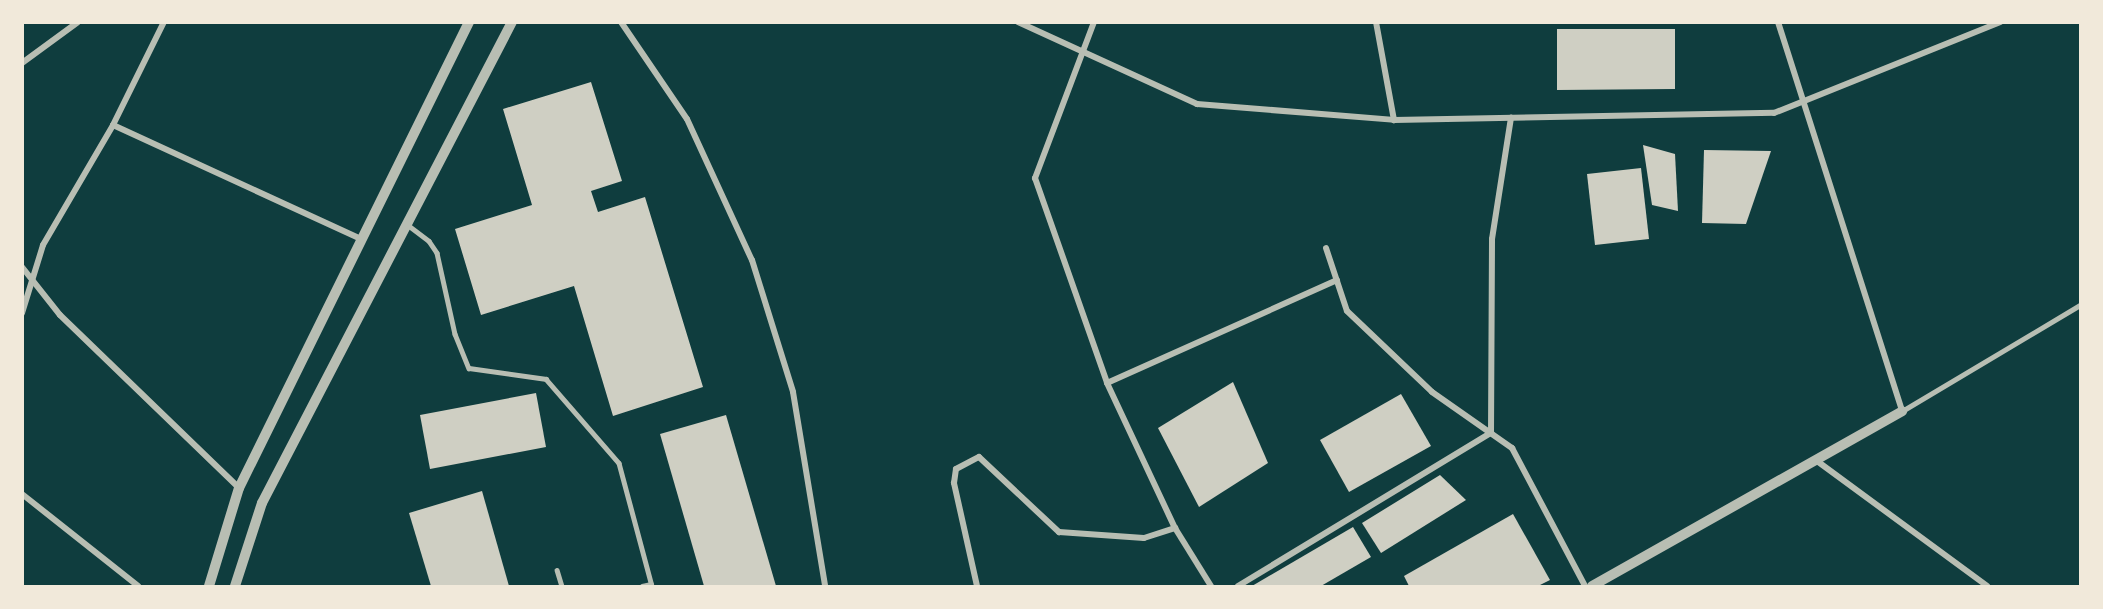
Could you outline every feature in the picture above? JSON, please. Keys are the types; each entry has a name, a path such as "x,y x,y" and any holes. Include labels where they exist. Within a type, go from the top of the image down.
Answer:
{"street":[{"path":"22,63 78,22"},
{"path":"22,313 43,245 113,125 164,22"},
{"path":"209,586 239,488 469,22"},
{"path":"235,586 262,502 512,22"},
{"path":"621,22 687,119 752,260 793,392 825,586"},
{"path":"1018,22 1197,104 1394,120 1774,113 2000,22"},
{"path":"1094,22 1035,178 1107,383 1175,528 1211,586"},
{"path":"1376,22 1394,120"},
{"path":"1778,22 1801,102 1902,411"},
{"path":"1491,433 1492,239 1511,117"},
{"path":"113,125 361,239"},
{"path":"1326,248 1347,311 1432,392 1512,448 1585,586"},
{"path":"22,267 60,315 239,488"},
{"path":"1107,383 1337,280"},
{"path":"1592,586 1816,461 2080,305"},
{"path":"1238,586 1491,433"},
{"path":"977,586 954,483 956,469 979,457 1059,532 1144,538 1175,528"},
{"path":"1816,461 1987,586"},
{"path":"22,494 138,586"}],"lane":[{"path":"407,224 429,241 437,253 455,334 469,368 546,379 618,463 651,585 642,586"},
{"path":"557,570 562,586"}],"building":[{"path":"1557,29 1675,29 1675,89 1557,90"},
{"path":"591,82 622,181 591,191 598,212 645,197 703,387 613,416 574,286 481,315 455,229 532,205 503,109"},
{"path":"1643,145 1675,154 1678,211 1652,205"},
{"path":"1704,150 1771,151 1746,224 1702,223"},
{"path":"1641,168 1649,239 1595,245 1587,174"},
{"path":"1233,382 1268,463 1199,507 1158,428"},
{"path":"536,393 546,447 430,469 420,415"},
{"path":"1401,394 1431,446 1349,492 1320,440"},
{"path":"726,415 776,586 704,586 660,434"},
{"path":"1440,475 1466,500 1381,553 1362,523"},
{"path":"482,491 509,586 431,586 409,513"},
{"path":"1513,514 1550,580 1538,586 1409,586 1404,576"},
{"path":"1353,527 1371,557 1321,586 1252,586"}]}
